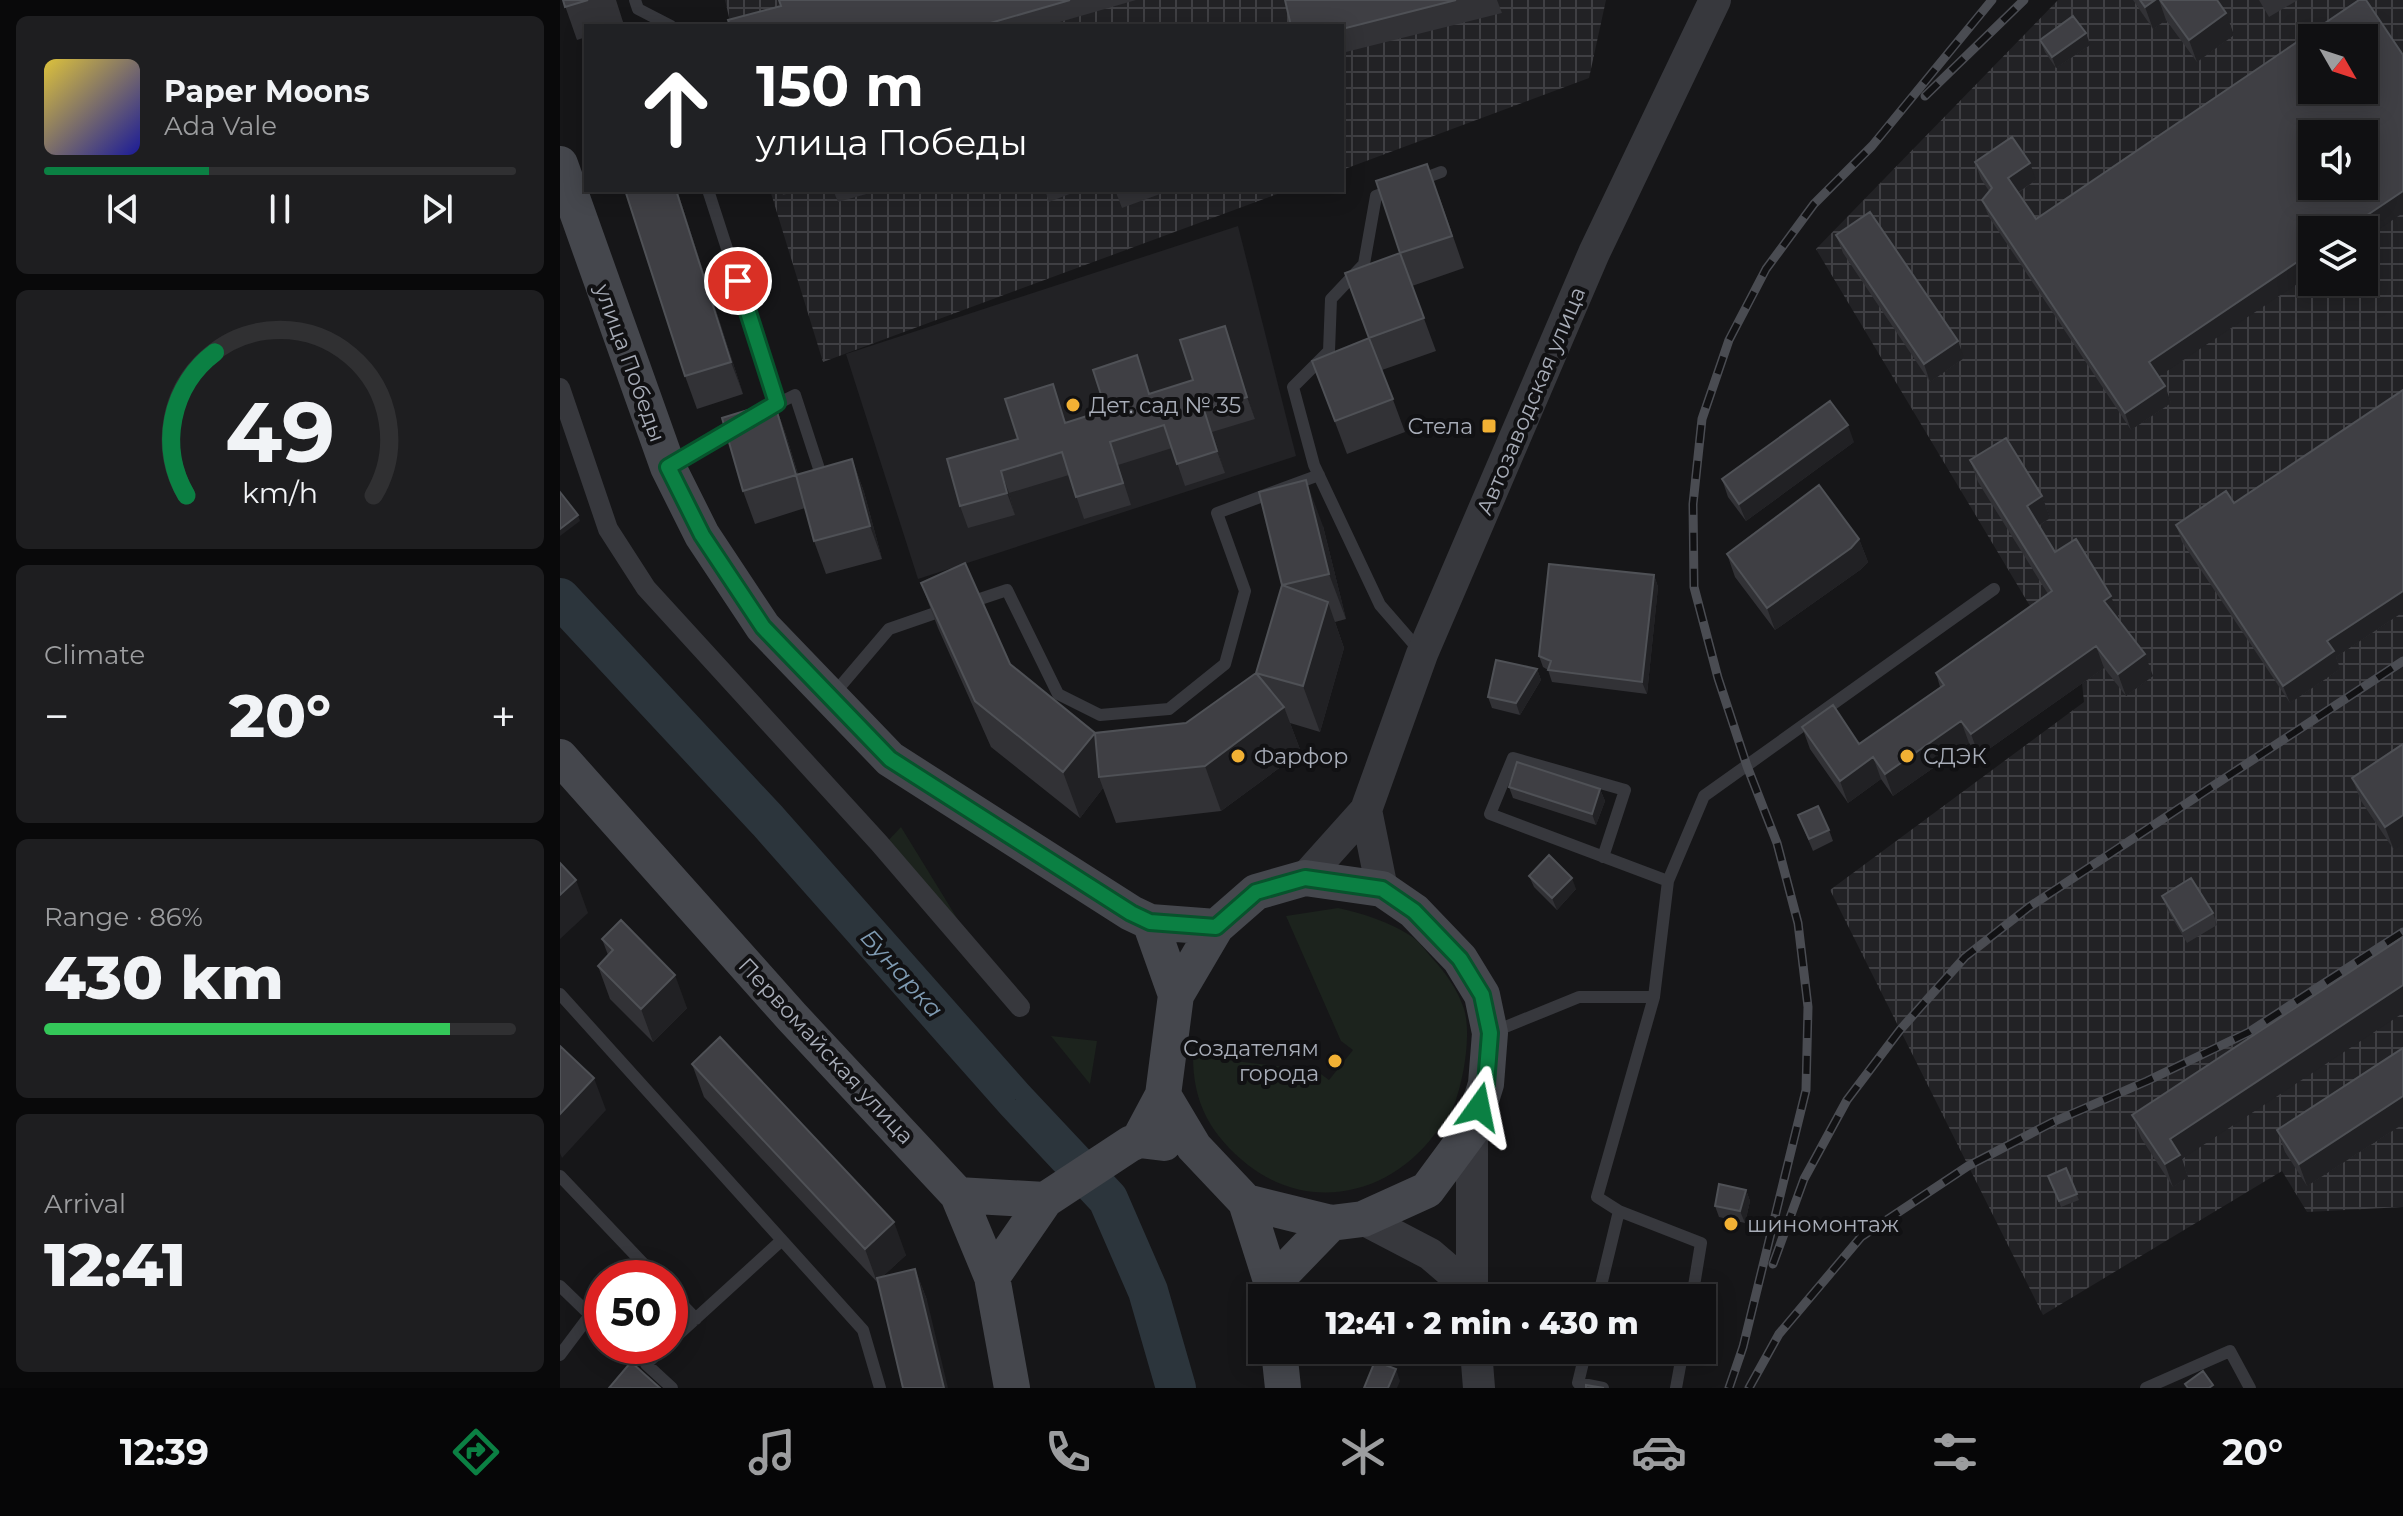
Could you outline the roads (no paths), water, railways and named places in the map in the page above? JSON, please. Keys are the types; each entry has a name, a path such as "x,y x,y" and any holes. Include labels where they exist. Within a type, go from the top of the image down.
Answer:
{"main road":[{"name":"улица Победы","path":"560,164 668,467 702,535 763,627 890,759 1150,922"},
{"name":"Первомайская улица","path":"560,757 792,1017 958,1195 992,1277 1012,1388"},
{"path":"992,1277 1052,1196 1139,1140 1163,1095 1176,995 1216,927 1256,892 1305,878 1382,889 1414,911 1460,959 1482,995 1490,1033 1486,1084 1472,1129 1427,1190 1347,1221 1280,1284"},
{"path":"1176,995 1150,922 1216,927"},
{"path":"1163,1095 1194,1147 1246,1202 1271,1284"},
{"path":"1139,1140 1194,1147"},
{"path":"958,1195 1052,1196"},
{"path":"1246,1202 1347,1221"},
{"path":"1280,1364 1283,1388"}],"street":[{"name":"Автозаводская улица","path":"1366,810 1422,654 1594,253 1715,0"},
{"path":"560,388 608,529 646,588 879,843 1020,1007"},
{"path":"1305,878 1366,810"},
{"path":"1366,810 1382,889"},
{"path":"1472,1129 1472,1284"},
{"path":"1347,1221 1430,1254 1462,1284"},
{"path":"1477,1364 1479,1388"}],"lane":[{"path":"635,0 638,9 667,24"},
{"path":"1422,654 1380,605 1319,475 1293,387 1329,351 1331,299 1364,264 1376,196 1441,172"},
{"path":"709,192 777,403"},
{"path":"668,467 795,395 823,481"},
{"path":"831,697 889,629 1007,590 1058,694 1100,715 1169,709 1225,664 1245,591 1217,513 1319,475"},
{"path":"1694,1284 1701,1243 1619,1211 1597,1197 1654,997 1668,881 1704,796 1994,589"},
{"path":"1603,857 1625,790 1513,758 1490,814 1603,857 1668,881"},
{"path":"560,994 863,1330 880,1388"},
{"path":"1490,1033 1579,997 1654,997"},
{"path":"560,1176 640,1260"},
{"path":"1601,1284 1619,1211"},
{"path":"688,1326 782,1240"},
{"path":"560,1286 590,1315 560,1355"},
{"path":"688,1311 696,1319"},
{"path":"2146,1388 2230,1351 2250,1388"},
{"path":"646,1364 672,1388"},
{"path":"1582,1364 1577,1386 1603,1388"},
{"path":"1676,1388 1680,1364"}],"waterway":[{"name":"Бунарка","path":"560,598 768,821 1015,1100 1108,1199 1148,1291 1176,1388"}],"railway":[{"path":"1729,1388 1743,1347 1806,1090 1808,1007 1798,923 1777,843 1718,678 1694,587 1693,504 1702,419 1729,340 1766,269 1814,204 1872,146 1992,0"},
{"path":"1925,96 2024,0"},
{"path":"1773,1264 1804,1179 1847,1100 1900,1030 1965,957 2029,907 2403,661"},
{"path":"1749,1388 1779,1334 1861,1237 1968,1166 2053,1122 2249,1032 2403,932"}],"place":[{"name":"Дет. сад № 35","path":"1073,405"},
{"name":"Стела","path":"1489,426"},
{"name":"Фарфор","path":"1238,756"},
{"name":"СДЭК","path":"1907,756"},
{"name":"Создателям города","path":"1335,1061"},
{"name":"шиномонтаж","path":"1731,1224"}]}
